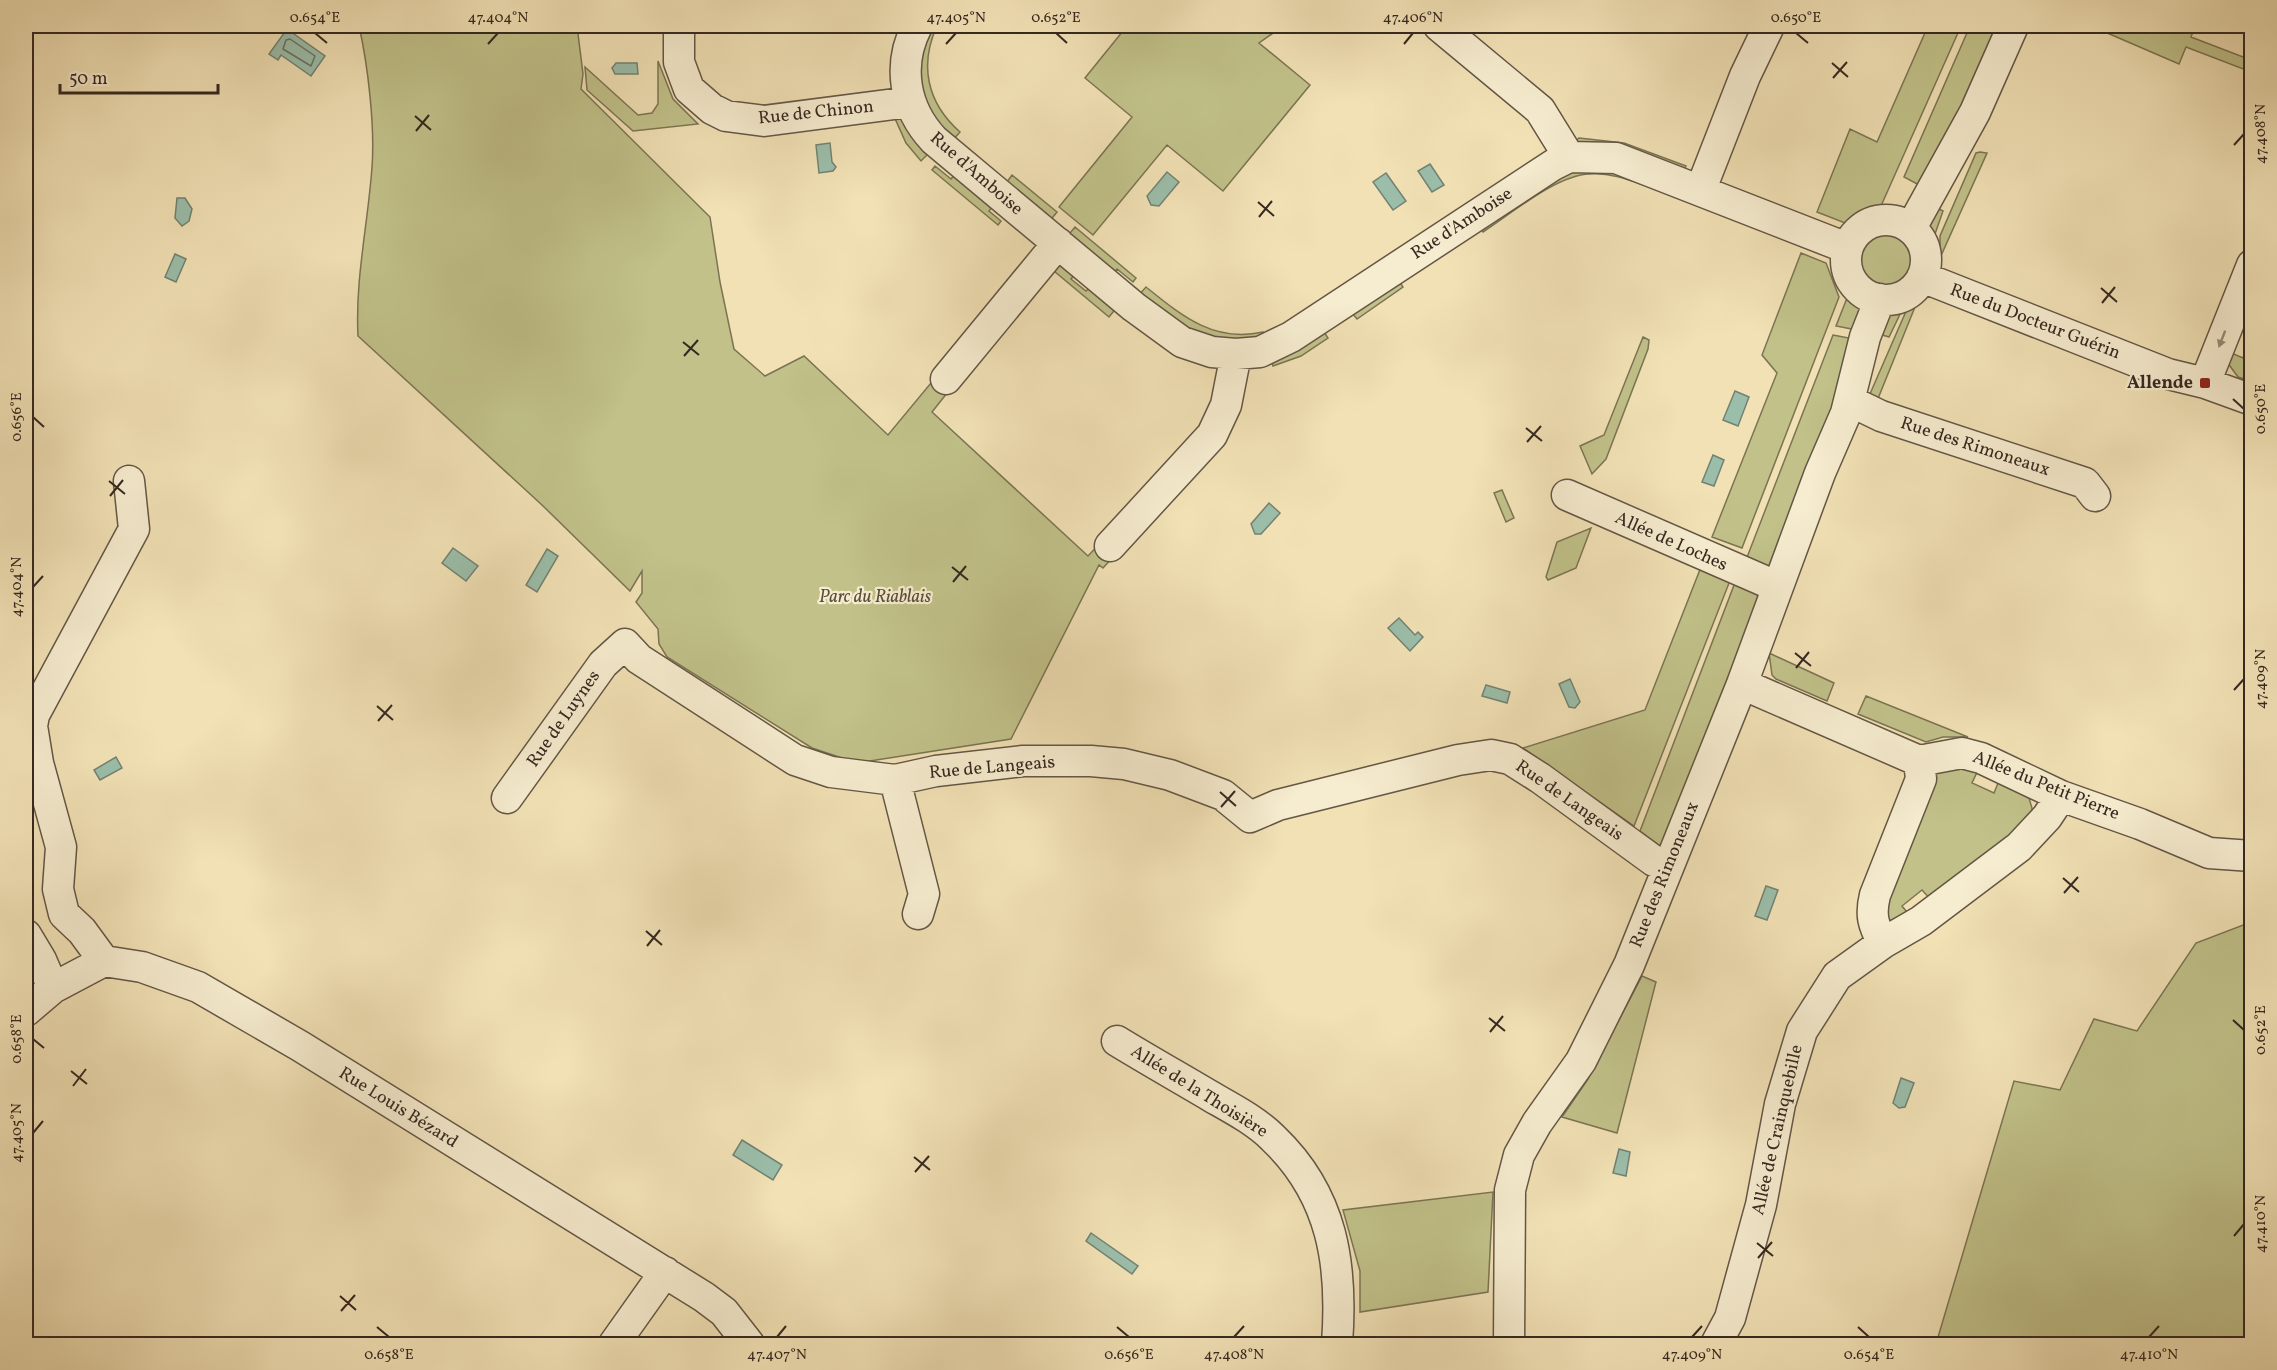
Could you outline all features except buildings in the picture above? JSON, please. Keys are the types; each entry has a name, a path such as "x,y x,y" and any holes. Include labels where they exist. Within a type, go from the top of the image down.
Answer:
{"street":[{"name":"Rue de Chinon","path":"679,26 679,62 686,82 698,98 726,116 764,121 909,102"},
{"name":"Rue d'Amboise","path":"917,26 906,59 909,102 916,117 934,140 1134,307 1182,342 1212,352 1236,354 1260,352 1291,337 1553,165 1569,157"},
{"path":"1439,26 1540,110 1569,157 1616,158 1701,189 1847,248"},
{"path":"1701,189 1746,76 1769,26"},
{"path":"1911,228 1975,112 2013,26"},
{"path":"1880,219 1896,220 1911,228 1922,242 1926,260 1922,277 1904,295 1880,300 1868,296 1850,279 1845,264 1847,248 1859,229 1880,219"},
{"path":"946,379 1058,243"},
{"path":"2205,383 2252,265"},
{"name":"Rue du Docteur Guérin","path":"1922,277 2168,374 2205,383 2252,400"},
{"name":"Rue des Rimoneaux","path":"1509,1344 1510,1190 1519,1155 1537,1123 1581,1061 1629,965 1742,684 1776,586 1850,402 1866,337 1880,300"},
{"path":"1110,546 1212,435 1226,405 1236,354"},
{"name":"Rue des Rimoneaux","path":"1850,402 1881,416 2085,483 2095,496"},
{"path":"26,1011 53,987 104,961 82,931 63,914 58,889 61,847 38,763 32,726 34,715 134,529 129,481"},
{"name":"Allée de Loches","path":"1567,495 1776,586"},
{"name":"Rue de Langeais","path":"625,644 639,659 795,760 831,772 895,780 936,771 1023,761 1091,761 1124,764 1170,775 1223,795 1250,817 1278,805 1458,760 1491,755 1510,759 1540,778 1654,861 1667,867"},
{"name":"Rue de Luynes","path":"507,798 603,664 625,644"},
{"path":"1742,684 1919,761 1921,779 1870,913 1873,926 1883,943"},
{"name":"Allée du Petit Pierre","path":"1919,761 1962,753 1981,758 2061,796 2140,824 2209,853 2252,856"},
{"path":"895,780 924,894 918,914"},
{"name":"Allée de Crainquebille","path":"1716,1344 1730,1318 1761,1205 1780,1104 1802,1031 1837,976 1883,943 1921,921 2019,847 2047,817 2061,796"},
{"path":"26,935 53,987"},
{"name":"Rue Louis Bézard","path":"104,961 142,967 208,992 300,1046 664,1272 724,1312 749,1344"},
{"name":"Allée de la Thoisière","path":"1117,1041 1258,1125 1296,1164 1317,1197 1333,1246 1339,1285 1337,1344"},
{"path":"614,1344 664,1272"}],"green space":[{"name":"Parc du Riablais","path":"359,26 577,26 583,74 581,89 710,217 734,349 765,376 804,356 888,435 945,366 959,378 932,412 1088,556 1117,525 1130,538 1103,568 1099,565 1011,739 857,763 812,748 667,657 659,644 658,629 636,602 642,593 642,571 630,591 542,505 358,336 358,294 373,151 370,96"},
{"path":"927,26 937,26 928,55 929,83 933,96 949,121 960,132 951,142 921,103 918,48"},
{"path":"1127,26 1238,26 1246,32 1255,26 1283,26 1259,43 1310,85 1223,191 1167,145 1093,235 1059,207 1132,117 1085,78"},
{"path":"1928,26 1961,26 1881,206 1862,212 1845,223 1817,212 1850,129 1877,142"},
{"path":"1970,26 2002,26 1966,108 1919,185 1904,177"},
{"path":"2091,26 2195,26 2191,37 2251,60 2251,72 2186,47 2179,64"},
{"path":"658,61 673,99 698,124 633,131 587,90 585,67 638,115 652,113 658,104"},
{"path":"893,114 905,120 930,152 921,161 906,143"},
{"path":"1579,138 1624,143 1686,166 1683,173 1574,142"},
{"path":"1976,153 1987,153 1940,258 1940,236"},
{"path":"935,166 951,179 956,173 994,204 989,211 1001,221 998,225 932,170"},
{"path":"1619,169 1658,190 1607,175 1577,176 1549,188 1483,232 1479,227 1561,172"},
{"path":"1012,175 1057,212 1048,223 1004,186"},
{"path":"1935,207 1943,211 1935,234 1941,269 1934,266 1929,228"},
{"path":"1075,227 1136,278 1133,282 1117,269 1112,275 1066,238"},
{"path":"1885,235 1895,237 1904,243 1910,252 1912,262 1910,272 1904,281 1895,287 1885,289 1875,287 1866,281 1860,272 1858,262 1860,252 1866,243 1875,237"},
{"path":"1801,253 1826,263 1839,297 1742,548 1712,537 1777,373 1762,355"},
{"path":"1062,264 1077,272 1071,279 1086,291 1093,285 1118,306 1109,317 1048,266"},
{"path":"1399,281 1403,287 1357,319 1352,313"},
{"path":"1146,287 1186,317 1200,324 1229,334 1263,332 1266,341 1211,343 1138,296"},
{"path":"1849,293 1860,309 1857,330 1836,326"},
{"path":"1917,302 1875,406 1870,394 1907,309"},
{"path":"1905,304 1889,337 1879,334 1890,311"},
{"path":"1324,332 1328,338 1301,356 1273,366 1271,360 1297,350"},
{"path":"1833,335 1854,339 1837,404 1773,564 1768,567 1744,565"},
{"path":"2251,336 2251,381 2238,377 2227,362 2229,352 2243,358"},
{"path":"1643,337 1649,340 1648,349 1606,459 1592,474 1580,446 1604,435"},
{"path":"1502,490 1514,518 1506,522 1494,493"},
{"path":"1591,528 1576,568 1548,580 1546,577 1557,542"},
{"path":"1701,567 1731,578 1634,826 1523,748 1645,710"},
{"path":"1736,580 1757,594 1759,602 1663,848 1640,831"},
{"path":"1769,653 1834,683 1827,701 1776,679 1772,675"},
{"path":"1866,696 1968,737 1943,737 1926,742 1858,714"},
{"path":"1937,767 1979,768 1972,783 1994,793 2000,778 2028,795 2032,808 2031,823 1932,901 1922,890 1902,906 1911,917 1893,931 1880,923"},
{"path":"2251,922 2251,1344 1936,1344 2014,1081 2060,1090 2094,1019 2137,1031 2196,943"},
{"path":"1642,976 1656,982 1617,1133 1562,1117 1588,1079"},
{"path":"1493,1192 1488,1292 1360,1312 1360,1271 1343,1210"}],"water":[{"path":"287,29 325,56 311,76 281,55 278,60 269,54"},
{"path":"616,63 637,63 638,74 615,74 612,68"},
{"path":"830,143 832,162 836,167 833,171 819,173 816,145"},
{"path":"1430,164 1444,185 1432,192 1418,171"},
{"path":"1167,172 1179,182 1159,206 1151,205 1147,196"},
{"path":"1386,173 1406,201 1393,210 1373,182"},
{"path":"177,198 185,198 192,209 189,221 182,226 175,218"},
{"path":"175,254 186,259 176,282 165,277"},
{"path":"1735,391 1749,397 1738,426 1723,420"},
{"path":"1713,455 1724,460 1714,486 1702,482"},
{"path":"1269,503 1280,513 1261,534 1255,534 1251,524"},
{"path":"453,548 478,566 466,581 442,563"},
{"path":"547,549 558,556 537,592 526,585"},
{"path":"1399,618 1415,635 1418,632 1423,637 1410,651 1388,628"},
{"path":"1570,679 1580,702 1575,708 1569,707 1559,684"},
{"path":"1486,685 1510,692 1507,703 1482,696"},
{"path":"116,757 122,768 100,780 94,770"},
{"path":"1766,886 1778,890 1767,920 1755,916"},
{"path":"1901,1078 1914,1083 1905,1107 1899,1108 1893,1103"},
{"path":"742,1140 782,1165 773,1180 733,1155"},
{"path":"1619,1149 1630,1152 1626,1176 1613,1173"},
{"path":"1091,1233 1138,1266 1132,1274 1086,1241"}],"place":[{"name":"Allende","path":"2205,383"}]}
